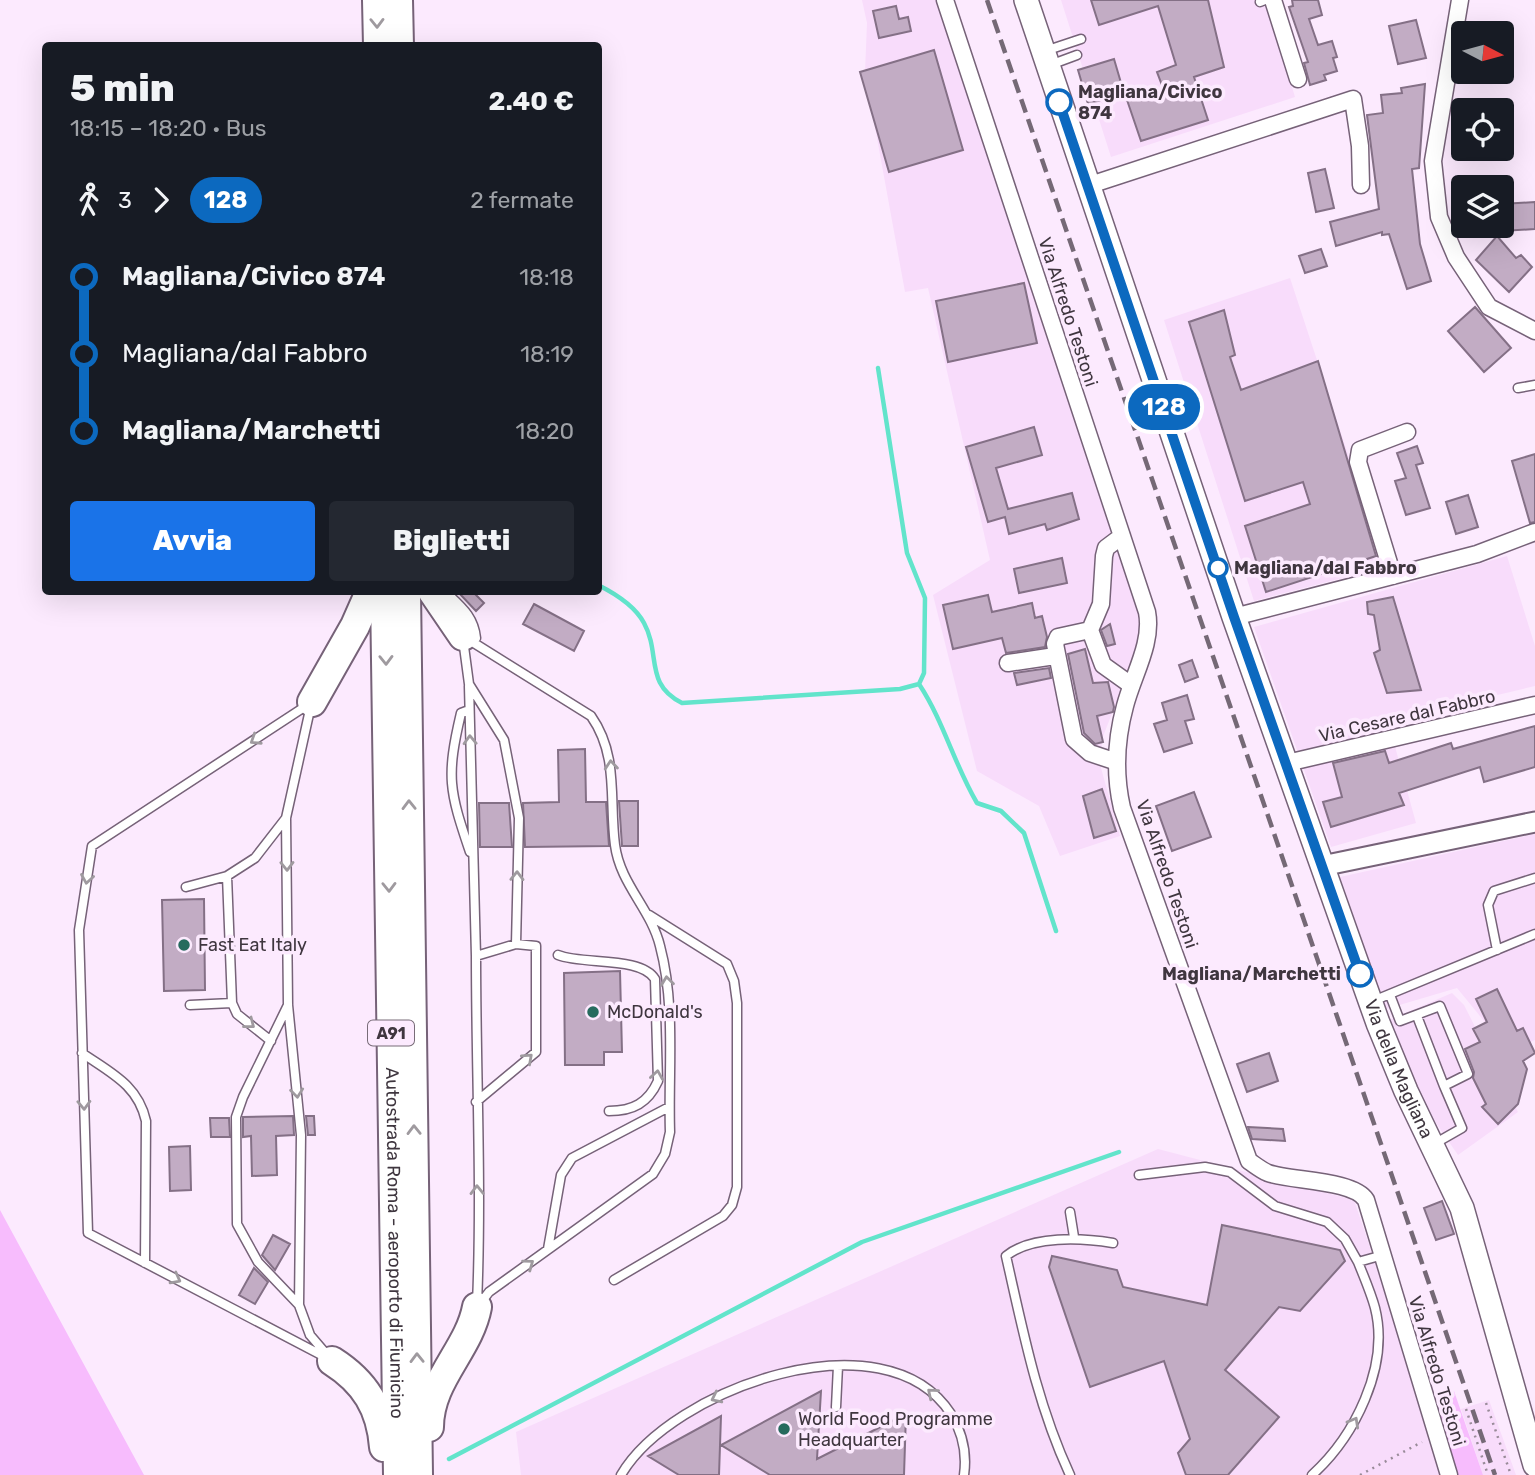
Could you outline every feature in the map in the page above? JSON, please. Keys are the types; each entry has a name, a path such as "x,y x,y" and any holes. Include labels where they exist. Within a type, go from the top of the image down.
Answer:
{"highway":[{"path":"377,0 378,42"},
{"path":"398,0 399,42"},
{"path":"312,702 355,626 369,595"},
{"name":"Autostrada Roma - aeroporto di Fiumicino","path":"385,595 398,1475"},
{"name":"Autostrada Roma - aeroporto di Fiumicino","path":"406,595 421,1475"},
{"path":"435,595 470,642"},
{"path":"421,1475 436,1391 468,1331 477,1307"},
{"path":"332,1361 363,1386 378,1410 386,1475"}],"main road":[{"name":"Via della Magliana","path":"1026,0 1234,617 1322,866 1380,998 1406,1091 1462,1208 1535,1465"}],"street":[{"name":"Via Alfredo Testoni","path":"945,0 1148,620 1147,639 1121,725 1117,762 1122,808 1249,1161 1264,1171 1277,1175 1360,1192 1368,1205 1449,1475"},
{"path":"1460,0 1433,161 1439,217 1456,257 1489,307 1535,331"},
{"path":"1266,1 1287,58 1298,79"},
{"path":"1087,186 1353,99 1360,146 1361,185"},
{"path":"1393,576 1358,462 1360,450 1407,432"},
{"path":"1234,617 1477,554 1535,532"},
{"path":"1122,536 1107,548 1104,555 1101,604 1090,630 1103,665 1131,685"},
{"path":"1090,630 1058,637 1055,656 1074,740 1090,753 1117,762"},
{"path":"1008,663 1055,656"},
{"name":"Via Cesare dal Fabbro","path":"1287,763 1535,705"},
{"path":"1322,866 1535,822"}],"lane":[{"path":"1045,59 1081,39"},
{"path":"1045,59 1077,55"},
{"path":"1518,388 1535,385"},
{"path":"470,642 590,716 603,733 611,756 615,846 624,880 648,914 660,943 668,983 670,1132 665,1154 653,1174 489,1292 477,1307 476,956 469,710 470,642"},
{"path":"469,684 504,740 516,805 516,944"},
{"path":"312,702 286,818 288,1005 301,1135 299,1305 310,1335 332,1361"},
{"path":"312,702 92,846 79,930 82,1053 88,1233 332,1361"},
{"path":"469,710 461,713 450,759 452,797 474,861"},
{"path":"186,887 228,876 255,858 286,818"},
{"path":"228,876 232,1003 237,1014 271,1041"},
{"path":"1497,950 1488,905 1494,891 1535,878"},
{"path":"614,1280 723,1216 732,1205 737,1187 737,1003 732,973 727,964 648,914"},
{"path":"1444,1086 1468,1074 1440,1006 1400,1021 1380,998 1535,934"},
{"path":"476,956 516,944 536,946 536,1052 476,1102"},
{"path":"558,955 572,961 642,967 655,979 658,1081 653,1092 638,1106 609,1111"},
{"path":"190,1005 232,1003"},
{"path":"288,1005 243,1097 236,1118 237,1224 258,1262 299,1305"},
{"path":"1417,1016 1462,1128 1433,1145"},
{"path":"82,1053 132,1088 142,1102 146,1121 145,1263"},
{"path":"548,1249 561,1175 567,1164 669,1107"},
{"path":"1139,1175 1205,1167 1230,1172 1275,1206 1327,1222 1345,1239 1359,1262 1376,1311 1377,1347 1366,1402 1343,1440 1312,1475"},
{"path":"1070,1212 1074,1237"},
{"path":"1070,1475 1052,1437 1034,1379 1006,1256 1015,1249 1074,1237 1113,1243"},
{"path":"1359,1262 1383,1255"},
{"path":"836,1406 838,1366"},
{"path":"621,1475 654,1435 704,1404 758,1379 796,1369 838,1366 893,1372 922,1384 942,1401 961,1431 964,1475"}],"path":[{"path":"1486,1403 1511,1475"},
{"path":"1466,1409 1488,1475"},
{"path":"1360,1475 1435,1435"}],"shaded area":[{"path":"862,0 940,0 1140,610 1139,644 1102,739 1101,768 1120,836 1060,856 1039,806 977,771 933,595 990,560 928,288 905,292 865,72 867,23"},
{"path":"1061,0 1266,0 1295,97 1111,157"},
{"path":"1290,278 1385,567 1254,601 1164,320"},
{"path":"1507,556 1535,646 1535,686 1388,721 1416,823 1331,847 1254,627"},
{"path":"1535,834 1535,1040 1504,1053 1489,1027 1457,988 1386,1009 1340,877"},
{"path":"1452,993 1464,1005 1518,1112 1458,1155 1427,1110 1387,1021"},
{"path":"1158,1149 1354,1200 1447,1475 521,1475 516,1432"},
{"path":"0,1210 144,1475 0,1475"},
{"path":"1454,1391 1483,1475 1458,1475 1436,1411"},
{"path":"1489,1400 1516,1475 1483,1475 1461,1409"}],"building":[{"path":"1091,0 1208,0 1224,67 1194,77 1208,120 1141,141 1127,100 1163,88 1157,72 1176,65 1158,6 1099,25"},
{"path":"1292,0 1318,0 1322,15 1309,19 1318,45 1332,41 1337,57 1333,58 1337,71 1324,75 1326,80 1310,85 1304,63 1308,62 1289,7 1293,6"},
{"path":"896,6 899,19 908,17 911,31 879,38 873,11"},
{"path":"1416,20 1426,58 1398,64 1389,26"},
{"path":"934,50 963,150 889,172 860,72"},
{"path":"1114,59 1124,93 1088,104 1078,70"},
{"path":"1425,84 1419,168 1412,169 1420,244 1431,281 1407,289 1389,234 1382,235 1382,232 1336,246 1330,222 1379,209 1367,115 1383,113 1381,95 1402,93 1401,88"},
{"path":"1325,169 1334,208 1316,212 1308,173"},
{"path":"1535,202 1535,229 1514,230 1514,203"},
{"path":"1495,238 1499,238 1516,258 1521,255 1532,267 1509,292 1476,260"},
{"path":"1321,249 1327,266 1305,273 1299,256"},
{"path":"1024,283 1037,343 948,362 936,301"},
{"path":"1475,307 1511,348 1484,372 1448,331"},
{"path":"1224,310 1235,355 1230,357 1241,390 1318,361 1376,556 1266,592 1245,526 1310,504 1303,482 1245,501 1189,322"},
{"path":"1034,427 1042,455 996,468 1008,509 1072,493 1079,519 1047,530 1045,524 1009,534 1005,517 988,522 966,447"},
{"path":"1417,446 1423,463 1416,465 1430,508 1406,515 1395,481 1406,478 1397,453"},
{"path":"1535,454 1535,522 1530,523 1512,461"},
{"path":"1468,495 1478,527 1456,534 1446,502"},
{"path":"1062,558 1067,583 1019,593 1014,569"},
{"path":"461,595 476,595 484,603 476,611"},
{"path":"988,595 992,612 1032,603 1035,618 1042,616 1047,637 1045,647 1006,653 1002,638 953,649 943,605"},
{"path":"1393,597 1421,690 1387,693 1374,653 1380,650 1374,615 1368,614 1367,602"},
{"path":"534,604 584,631 574,651 523,624"},
{"path":"1110,624 1115,644 1107,646 1101,630"},
{"path":"1085,649 1093,683 1108,682 1114,707 1113,712 1097,716 1103,742 1095,744 1084,733 1068,654"},
{"path":"1192,660 1198,677 1185,682 1179,665"},
{"path":"1049,668 1051,678 1017,685 1014,673"},
{"path":"1187,695 1194,719 1185,721 1192,743 1164,752 1154,724 1167,720 1162,703"},
{"path":"1535,726 1535,767 1484,782 1480,767 1399,793 1404,805 1331,827 1323,802 1342,797 1333,763 1385,751 1389,763 1451,743 1453,749"},
{"path":"585,749 586,802 606,802 609,846 525,847 523,803 559,802 558,750"},
{"path":"1102,789 1116,831 1094,838 1083,796"},
{"path":"1194,792 1211,837 1172,851 1156,806"},
{"path":"619,801 638,801 638,846 622,846"},
{"path":"479,803 509,803 512,847 480,847"},
{"name":"Fast Eat Italy","path":"204,899 205,990 164,991 162,900"},
{"name":"McDonald's","path":"620,971 622,1052 604,1052 604,1065 565,1065 564,973"},
{"path":"1497,989 1517,1031 1523,1028 1535,1053 1523,1061 1527,1069 1518,1104 1498,1124 1482,1107 1486,1104 1473,1078 1474,1072 1465,1049 1480,1042 1473,1029 1487,1022 1476,999"},
{"path":"1269,1053 1278,1081 1247,1092 1237,1064"},
{"path":"293,1116 294,1135 276,1136 277,1175 252,1176 251,1136 243,1137 243,1117"},
{"path":"306,1116 314,1116 315,1135 308,1135"},
{"path":"210,1118 229,1118 230,1137 211,1137"},
{"path":"1248,1127 1283,1129 1285,1141 1252,1139"},
{"path":"190,1146 191,1190 170,1191 169,1147"},
{"path":"1442,1201 1454,1234 1436,1240 1424,1208"},
{"path":"1222,1225 1340,1250 1345,1261 1300,1311 1279,1307 1225,1370 1279,1417 1228,1475 1186,1475 1178,1453 1190,1439 1164,1361 1090,1387 1049,1267 1052,1256 1117,1270 1123,1287 1207,1305"},
{"path":"273,1235 290,1244 275,1270 262,1255"},
{"path":"254,1268 268,1282 255,1304 239,1295"},
{"name":"World Food Programme Headquarter","path":"821,1391 817,1459 906,1414 904,1475 770,1475 721,1445"},
{"path":"721,1416 719,1475 679,1475 648,1456"}],"waterway":[{"path":"602,587 636,611 649,635 662,687 682,703 900,689 919,684 924,673 925,598 907,553 878,368"},
{"path":"919,684 977,803 1001,811 1024,833 1056,931"},
{"path":"449,1459 862,1242 1119,1152"}],"railway":[{"path":"987,0 1495,1475"}],"bus line":[{"name":"128","path":"1059,102 1234,617 1360,974"}],"place":[{"name":"Magliana/Civico 874","path":"1059,102"},
{"name":"Magliana/dal Fabbro","path":"1218,568"},
{"name":"Fast Eat Italy","path":"184,945"},
{"name":"Magliana/Marchetti","path":"1360,974"},
{"name":"McDonald's","path":"593,1012"},
{"name":"World Food Programme Headquarter","path":"784,1429"}]}
